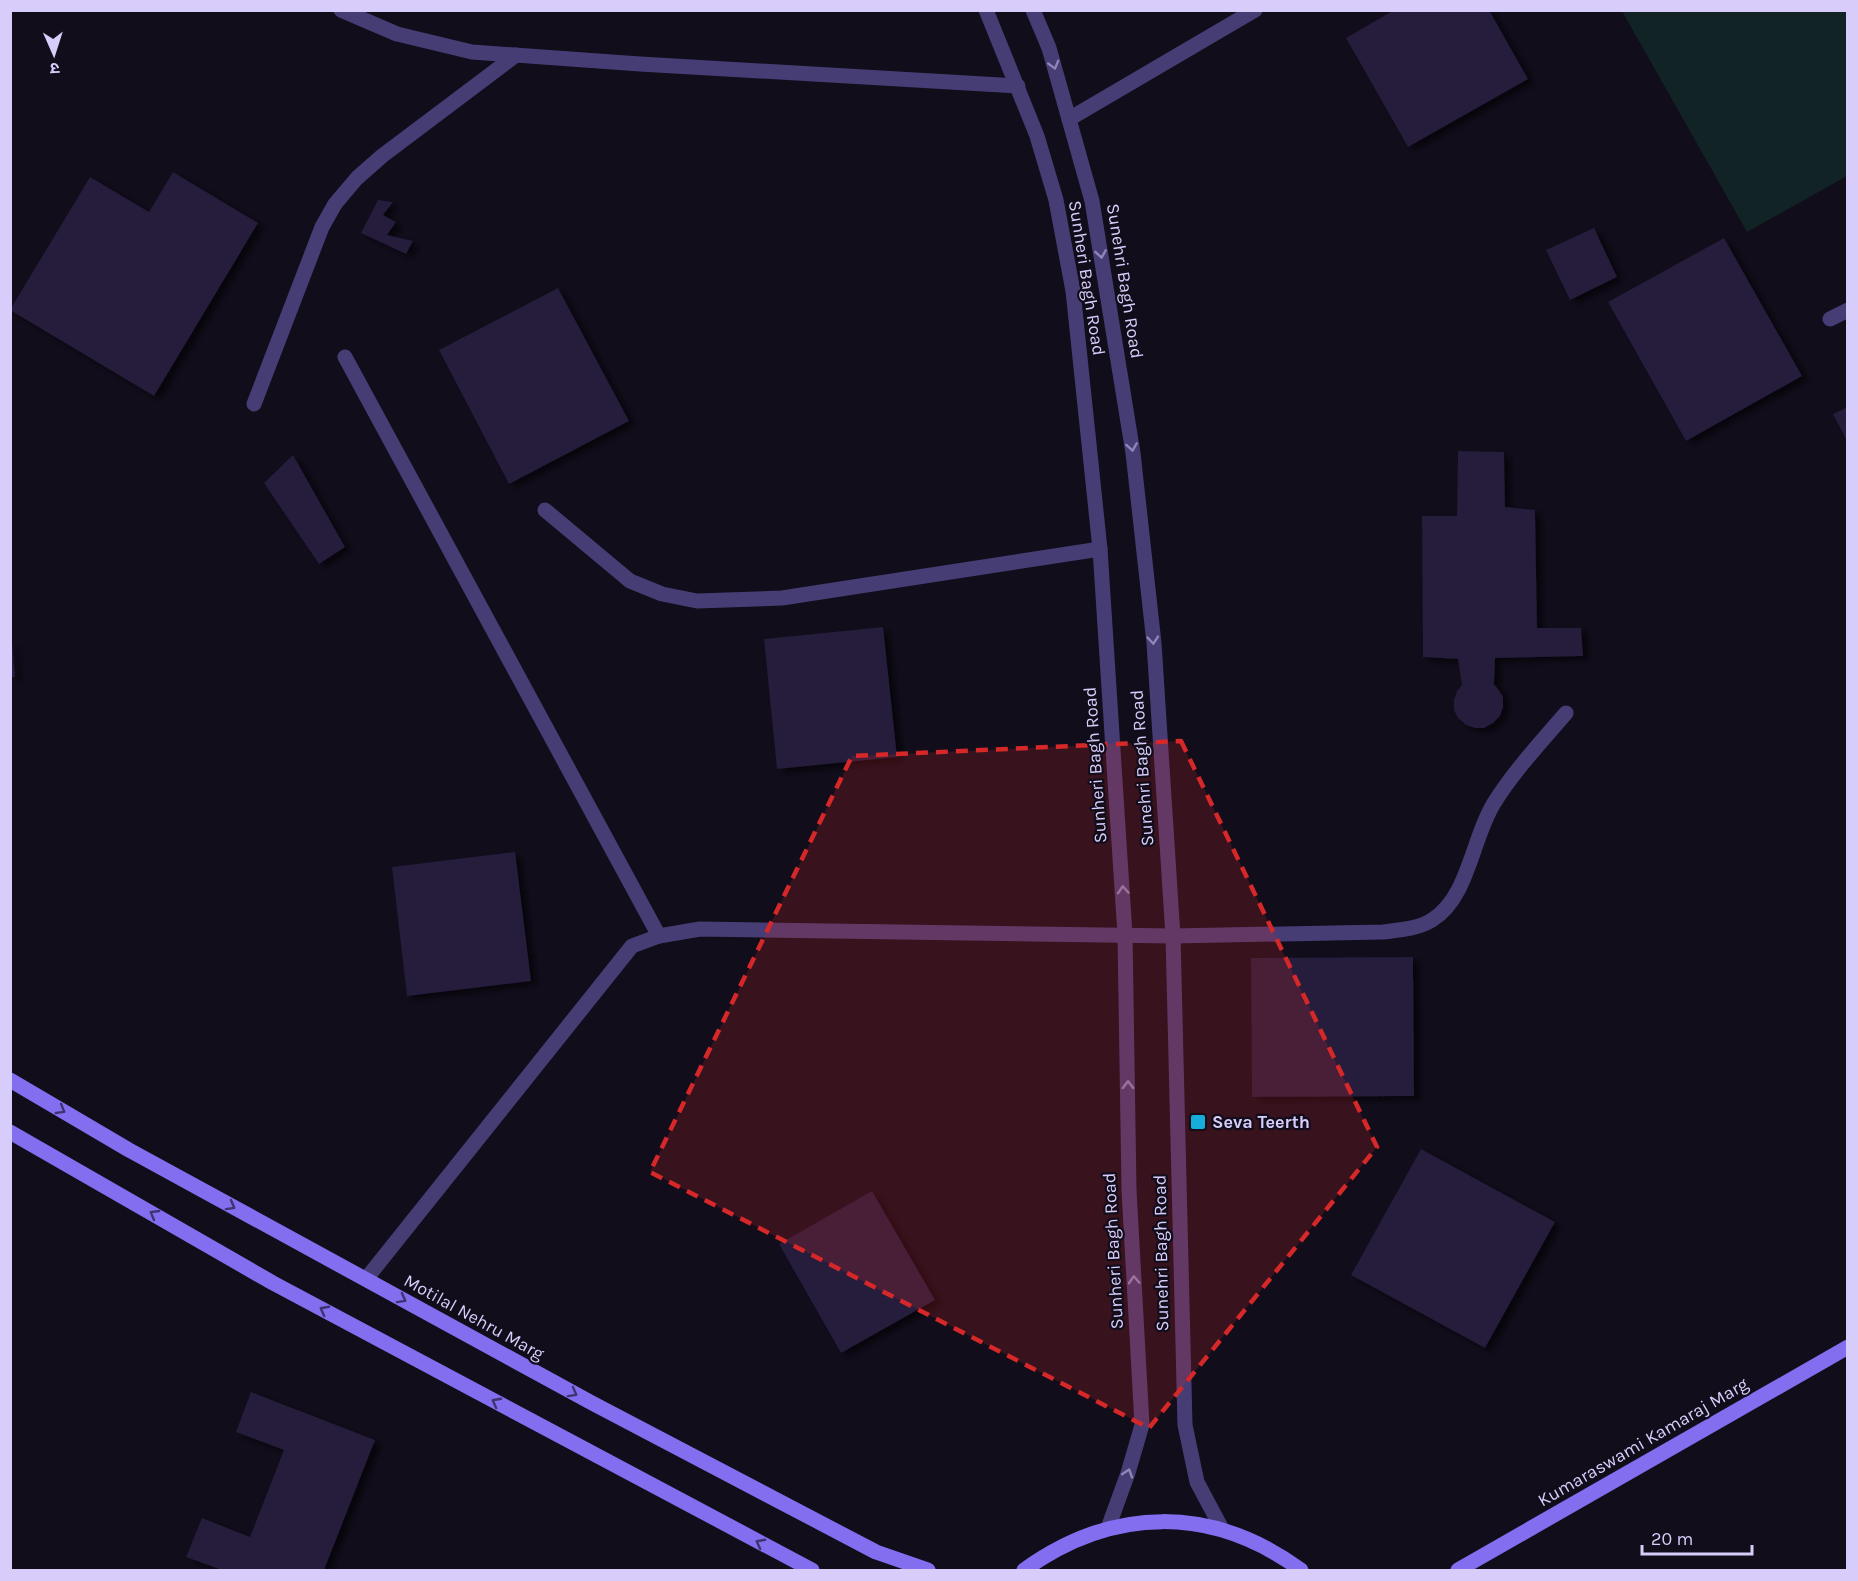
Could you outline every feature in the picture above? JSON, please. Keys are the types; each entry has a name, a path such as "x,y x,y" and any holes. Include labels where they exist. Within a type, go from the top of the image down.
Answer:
{"main road":[{"name":"Motilal Nehru Marg","path":"10,1080 129,1150 592,1403 876,1552 928,1570"},
{"path":"10,1132 273,1283 812,1570"},
{"name":"Kumaraswami Kamaraj Marg","path":"1458,1570 1848,1347"},
{"path":"1024,1570 1048,1553 1077,1538 1137,1522 1165,1521 1194,1523 1222,1529 1278,1554 1301,1570"}],"street":[{"path":"341,10 397,34 472,52 1018,86"},
{"name":"Sunheri Bagh Road","path":"986,10 1037,136 1056,200 1073,291 1100,549 1125,934 1129,1190 1142,1425 1108,1528"},
{"name":"Sunehri Bagh Road","path":"1033,10 1049,48 1092,201 1133,453 1154,643 1173,936 1185,1425 1197,1482 1222,1529"},
{"path":"1069,119 1255,10"},
{"path":"254,404 322,227 335,204 357,178 382,156 516,55"},
{"path":"1830,319 1848,310"},
{"path":"345,357 659,936"},
{"path":"545,510 630,581 662,594 697,601 782,598 1100,549"},
{"path":"366,1279 632,946 659,936 700,929 1173,936 1383,932 1411,929 1432,920 1449,904 1460,887 1493,804 1566,713"}],"highlighted area":[{"path":"1181,741 1377,1147 1149,1428 650,1172 852,756"}],"shaded area":[{"path":"1622,11 1847,11 1847,176 1747,232"}],"building":[{"path":"1394,10 1489,10 1528,79 1408,147 1346,38"},
{"path":"173,172 258,223 154,396 10,310 90,177 149,212"},
{"path":"378,200 393,202 383,215 396,222 387,235 413,241 406,254 361,233"},
{"path":"1594,228 1617,277 1570,300 1546,250"},
{"path":"1724,238 1802,376 1686,441 1608,302"},
{"path":"558,288 629,421 509,484 439,350"},
{"path":"1848,407 1848,443 1833,414"},
{"path":"1458,451 1504,452 1505,507 1535,510 1537,628 1581,628 1583,656 1495,658 1493,683 1503,697 1503,707 1500,716 1484,728 1466,725 1458,718 1454,710 1454,700 1462,685 1458,659 1423,657 1422,516 1457,516"},
{"path":"293,455 345,547 319,564 264,483"},
{"path":"883,627 897,757 777,769 764,639"},
{"path":"10,642 12,642 15,677 10,677"},
{"path":"515,852 531,981 407,996 392,867"},
{"path":"1413,957 1414,1096 1252,1097 1251,958"},
{"path":"1421,1149 1555,1222 1485,1348 1351,1275"},
{"path":"872,1191 935,1300 841,1353 779,1244"},
{"path":"251,1392 375,1440 324,1570 222,1570 186,1557 202,1518 250,1537 284,1450 236,1432"}],"place":[{"name":"Seva Teerth","path":"1198,1122"}]}
